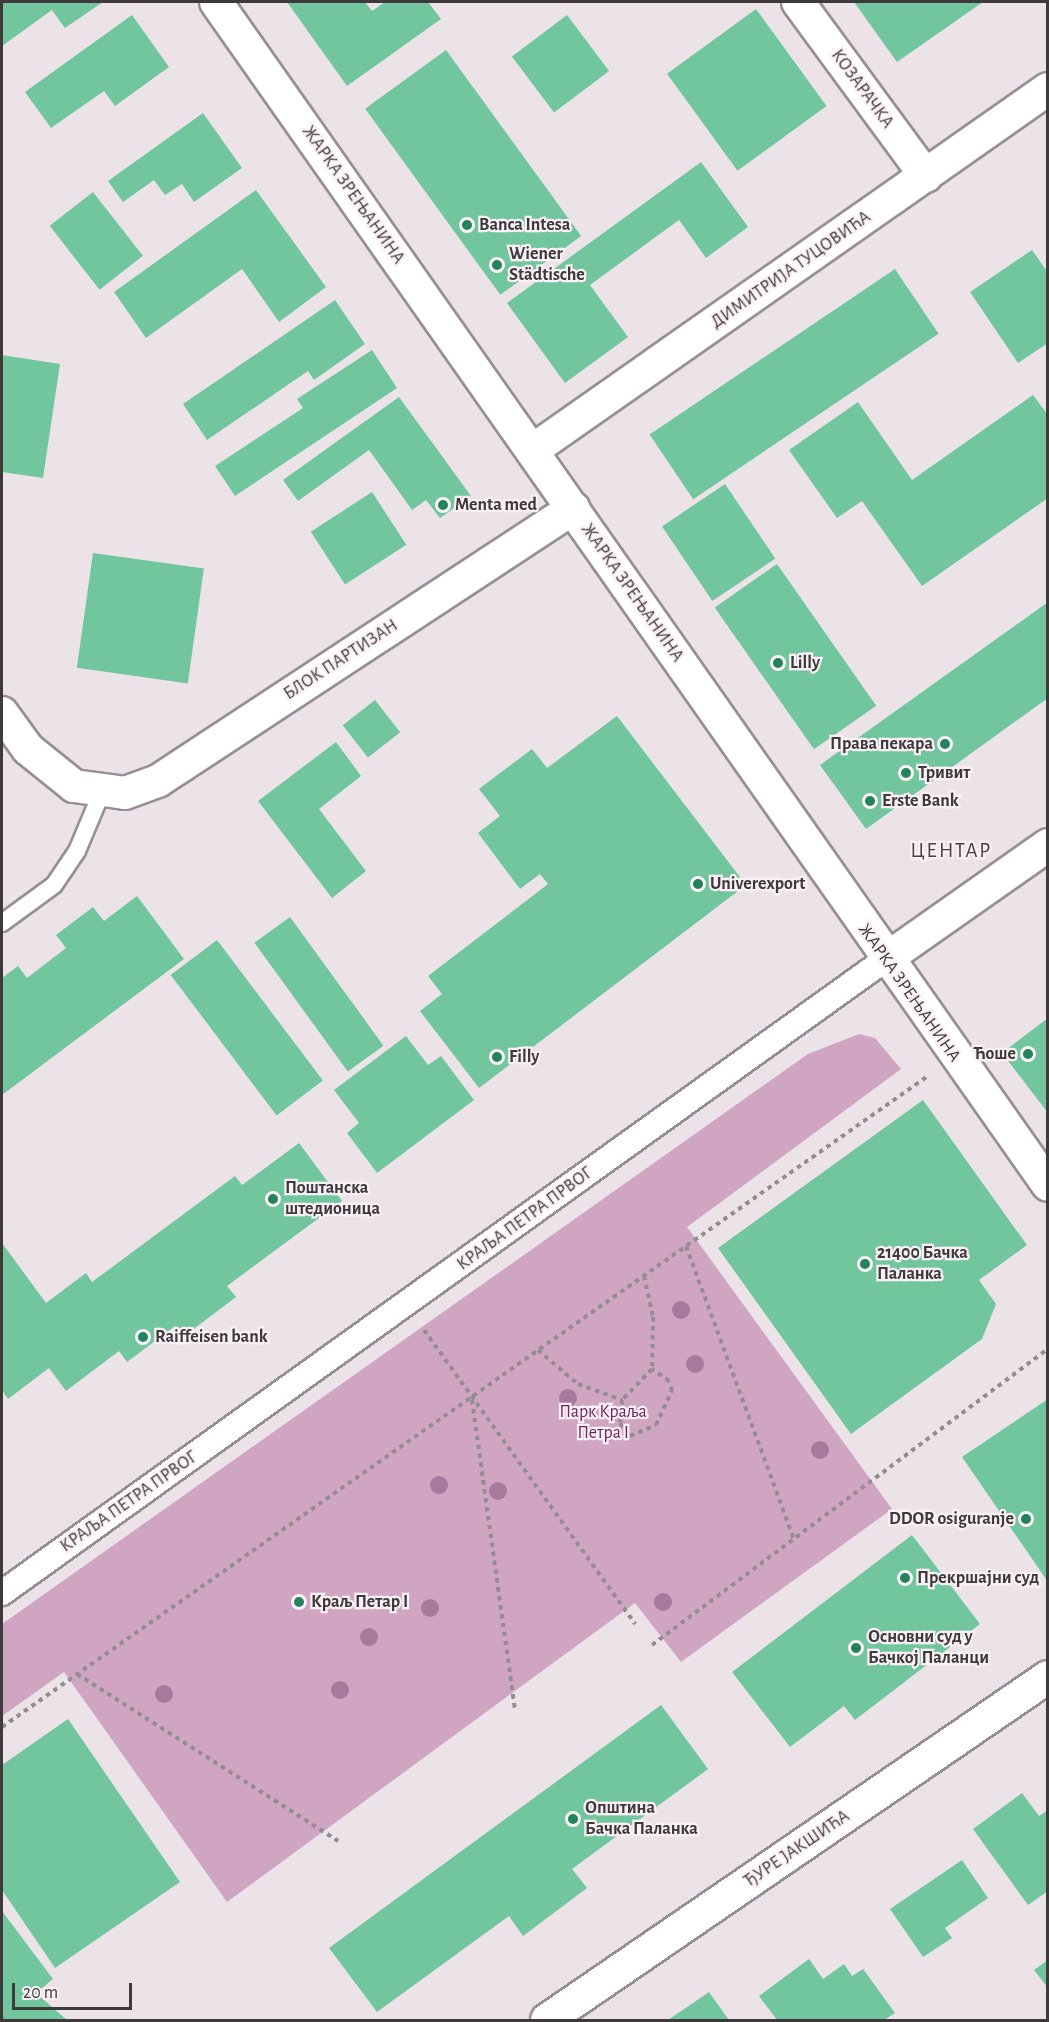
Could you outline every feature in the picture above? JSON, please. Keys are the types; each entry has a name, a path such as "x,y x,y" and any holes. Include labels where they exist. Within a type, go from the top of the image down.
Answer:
{"street":[{"name":"ЖАРКА ЗРЕЊАНИНА","path":"216,2 533,450 954,1058 1047,1185"},
{"name":"КОЗАРАЧКА","path":"798,2 926,176"},
{"name":"ДИМИТРИЈА ТУЦОВИЋА","path":"533,450 1047,89"},
{"name":"БЛОК ПАРТИЗАН","path":"2,713 52,772 74,786 102,794 158,781 573,508"},
{"name":"КРАЉА ПЕТРА ПРВОГ","path":"2,1593 1047,845"},
{"name":"ЂУРЕ ЈАКШИЋА","path":"547,2020 1047,1677"}],"lane":[{"path":"2,923 54,885 77,851 102,794"}],"path":[{"path":"2,1727 954,1058"},
{"path":"686,1246 794,1539"},
{"path":"644,1276 653,1317 652,1369 622,1400 620,1423 630,1436 656,1425 672,1391 664,1374 652,1369"},
{"path":"406,1305 635,1624"},
{"path":"652,1645 1047,1349"},
{"path":"538,1350 578,1384 622,1400"},
{"path":"472,1397 515,1712"},
{"path":"77,1674 338,1841"}],"green space":[{"name":"Парк Краља Петра I","path":"859,1034 875,1038 901,1069 687,1227 892,1509 681,1662 635,1603 227,1902 64,1672 2,1716 2,1624 808,1054"}],"building":[{"path":"2,2 103,2 65,28 52,10 2,46"},
{"path":"287,2 365,2 372,11 385,2 428,2 441,19 347,86"},
{"path":"854,2 983,2 897,62"},
{"path":"756,9 827,106 738,171 667,74"},
{"path":"132,15 169,67 115,106 104,91 51,128 25,92"},
{"path":"567,15 609,71 554,112 512,57"},
{"path":"446,50 581,236 500,295 365,109"},
{"path":"203,113 242,168 194,202 182,184 165,195 154,180 123,202 108,181"},
{"path":"701,162 748,227 706,258 679,220 590,285 628,337 565,383 507,303"},
{"path":"256,190 326,287 279,322 242,269 146,338 114,292"},
{"path":"93,192 143,256 100,290 50,226"},
{"path":"1032,250 1048,273 1048,343 1018,363 970,292"},
{"path":"895,269 939,334 693,499 650,435"},
{"path":"335,300 365,344 314,380 308,371 207,440 183,404"},
{"path":"372,350 397,388 235,496 215,466 303,408 297,399"},
{"path":"2,355 60,364 43,478 2,472"},
{"path":"1033,395 1048,415 1048,498 922,586 862,501 837,518 789,450 858,402 912,480"},
{"path":"399,397 471,496 440,518 426,500 412,510 369,450 298,501 283,480"},
{"path":"725,484 775,559 712,601 662,526"},
{"path":"372,492 406,545 345,585 311,532"},
{"path":"93,553 204,569 188,683 77,668"},
{"path":"777,564 876,706 814,749 715,608"},
{"path":"1048,602 1048,698 866,829 820,765"},
{"path":"375,700 400,732 368,758 343,725"},
{"path":"617,716 746,885 479,1088 420,1011 442,994 428,976 548,884 540,874 520,889 478,833 500,816 479,789 532,749 547,768"},
{"path":"336,742 361,776 319,809 366,871 332,898 258,801"},
{"path":"137,896 184,959 2,1095 2,978 18,966 27,978 66,948 56,935 93,907 104,921"},
{"path":"290,917 383,1046 348,1071 254,943"},
{"path":"217,940 323,1081 277,1115 171,975"},
{"path":"1048,1018 1048,1113 1002,1053"},
{"path":"406,1036 428,1065 441,1056 474,1100 377,1173 347,1133 359,1123 334,1090"},
{"name":"21400 Бачка Паланка","path":"923,1100 1027,1245 979,1280 996,1304 982,1339 851,1434 718,1248"},
{"path":"299,1143 342,1201 227,1286 236,1297 183,1337 175,1326 127,1362 119,1351 66,1391 49,1368 8,1399 2,1390 2,1243 46,1303 86,1273 92,1282 235,1176 242,1185"},
{"name":"DDOR osiguranje","path":"1048,1399 1048,1582 962,1457"},
{"name":"Основни суд у Бачкој Паланци","path":"912,1535 980,1624 855,1720 844,1706 790,1747 732,1672"},
{"name":"Општина Бачка Паланка","path":"661,1705 708,1769 572,1869 587,1888 523,1936 509,1916 377,2012 329,1948"},
{"path":"68,1719 180,1882 55,1968 2,1890 2,1765"},
{"path":"1022,1793 1039,1816 1048,1810 1048,1891 1028,1905 973,1829"},
{"path":"962,1860 988,1898 945,1928 952,1938 923,1957 890,1909"},
{"path":"2,1911 53,1979 36,1993 67,2020 2,2020"},
{"path":"809,1959 823,1979 844,1964 852,1976 863,1969 895,2013 884,2020 777,2020 759,1996"},
{"path":"1048,1960 1048,1988 1034,1970"},
{"path":"709,1992 729,2020 668,2020 693,2003"}],"place":[{"name":"Banca Intesa","path":"467,225"},
{"name":"Wiener Städtische","path":"497,265"},
{"name":"Menta med","path":"443,505"},
{"name":"Lilly","path":"778,663"},
{"name":"Права пекара","path":"945,744"},
{"name":"Тривит","path":"906,773"},
{"name":"Erste Bank","path":"870,801"},
{"name":"Univerexport","path":"698,884"},
{"name":"Ћоше","path":"1028,1054"},
{"name":"Filly","path":"497,1057"},
{"name":"Поштанска штедионица","path":"273,1199"},
{"name":"21400 Бачка Паланка","path":"865,1264"},
{"name":"Raiffeisen bank","path":"143,1337"},
{"name":"DDOR osiguranje","path":"1026,1519"},
{"name":"Прекршајни суд","path":"905,1578"},
{"name":"Краљ Петар I","path":"299,1602"},
{"name":"Основни суд у Бачкој Паланци","path":"856,1648"},
{"name":"Општина Бачка Паланка","path":"573,1819"}],"district":[{"name":"ЦЕНТАР","path":"951,851"}]}
